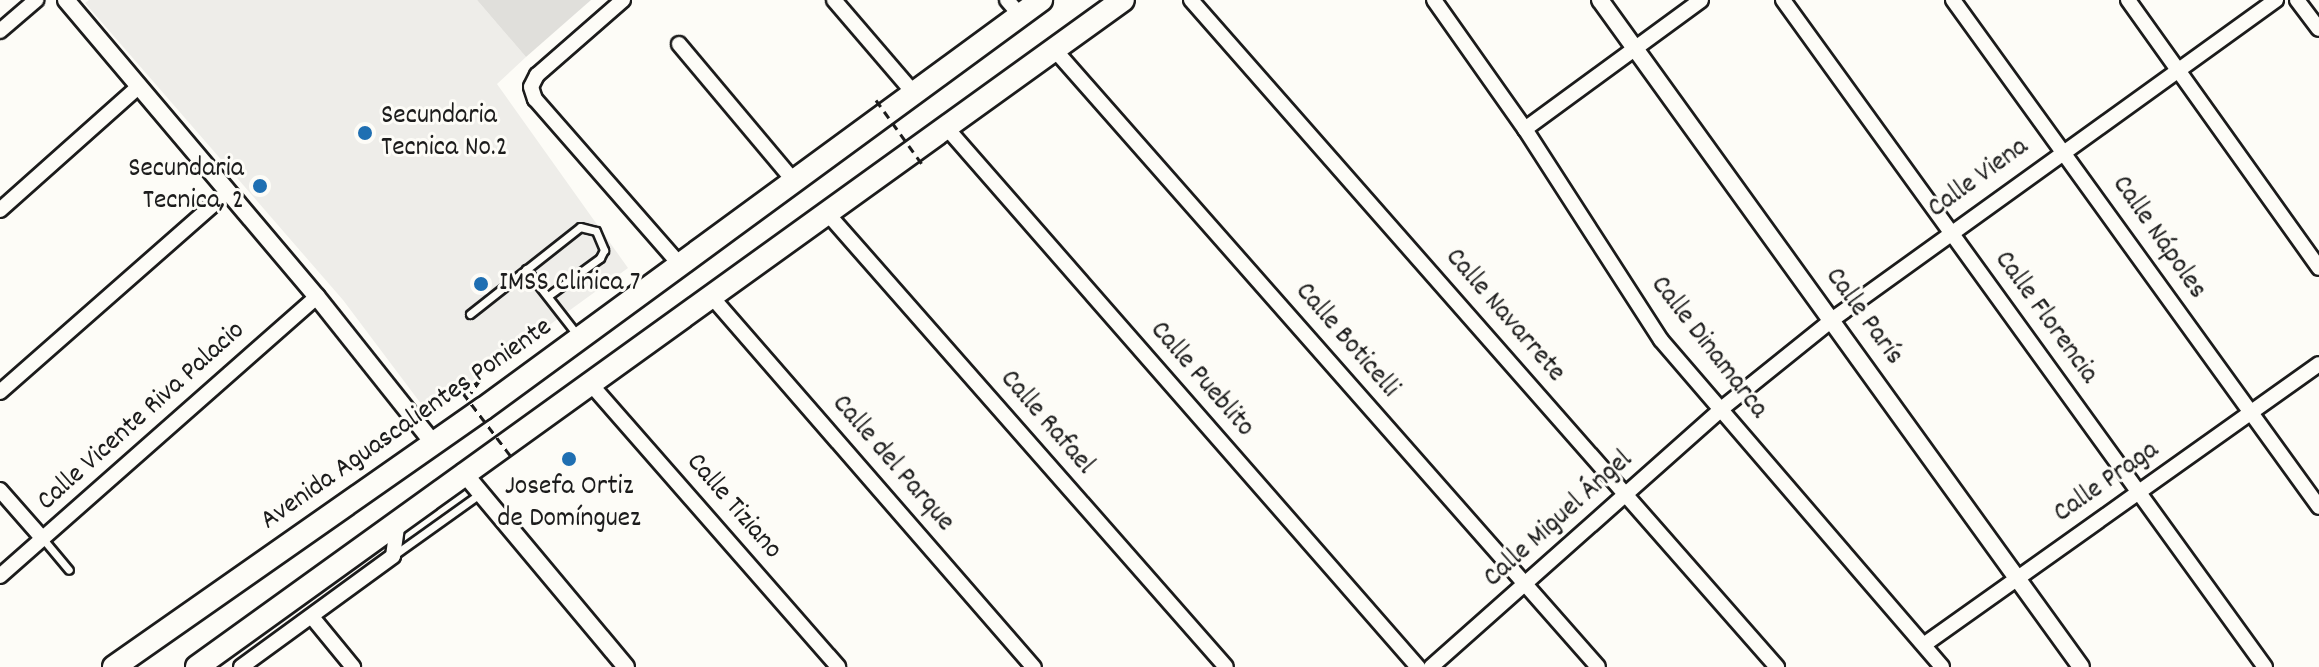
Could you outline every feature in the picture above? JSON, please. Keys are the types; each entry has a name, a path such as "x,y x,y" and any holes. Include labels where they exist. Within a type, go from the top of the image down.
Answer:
{"main road":[{"name":"Avenida Aguascalientes Poniente","path":"114,667 434,444 681,266 912,91 1014,8 1041,0"},
{"path":"197,667 588,381 1123,0"}],"street":[{"path":"0,31 36,0"},
{"path":"65,0 317,297 434,444"},
{"path":"623,0 537,75 531,87 535,99 681,266"},
{"path":"834,0 912,91"},
{"name":"Calle Navarrete","path":"1191,0 1777,667"},
{"name":"Calle Dinamarca","path":"1434,0 1525,129 1661,340 1942,667"},
{"name":"Calle París","path":"1600,0 2081,667"},
{"path":"1525,129 1701,0"},
{"name":"Calle Florencia","path":"1783,0 2265,667"},
{"name":"Calle Nápoles","path":"1953,0 2319,507"},
{"path":"2128,0 2319,268"},
{"name":"Calle Viena","path":"1720,410 1833,319 2276,0"},
{"path":"2297,0 2319,29"},
{"path":"679,44 793,180"},
{"name":"Calle Boticelli","path":"1054,49 1598,667"},
{"path":"0,210 138,87"},
{"name":"Calle Pueblito","path":"945,126 1418,667"},
{"path":"0,392 228,192"},
{"name":"Calle Rafael","path":"827,213 1226,667"},
{"name":"Calle del Parque","path":"711,296 1034,667"},
{"name":"Calle Vicente Riva Palacio","path":"0,576 317,297"},
{"name":"Calle Praga","path":"1925,644 2319,364"},
{"name":"Calle Tiziano","path":"588,381 838,667"},
{"name":"Calle Miguel Ángel","path":"1431,667 1720,410"},
{"path":"463,472 626,667"},
{"path":"0,490 43,539"},
{"path":"241,667 393,556 399,520"},
{"path":"312,617 353,667"}],"lane":[{"path":"470,314 580,227 596,231 604,250 600,258 548,296"},
{"path":"526,269 580,339"},
{"path":"393,556 481,493"},
{"path":"43,539 69,570"}],"path":[{"path":"876,100 922,164"},
{"path":"469,391 480,380 463,393 513,459"}],"shaded area":[{"name":"Secundaria Tecnica No.2","path":"89,0 477,0 526,57 497,84 628,268 428,413 343,300 85,3"},
{"path":"477,0 591,0 526,57"}],"place":[{"name":"Secundaria Tecnica No.2","path":"365,133"},
{"name":"Secundaria Tecnica, 2","path":"260,186"},
{"name":"IMSS Clinica 7","path":"481,284"},
{"name":"Josefa Ortiz de Domínguez","path":"569,459"}]}
